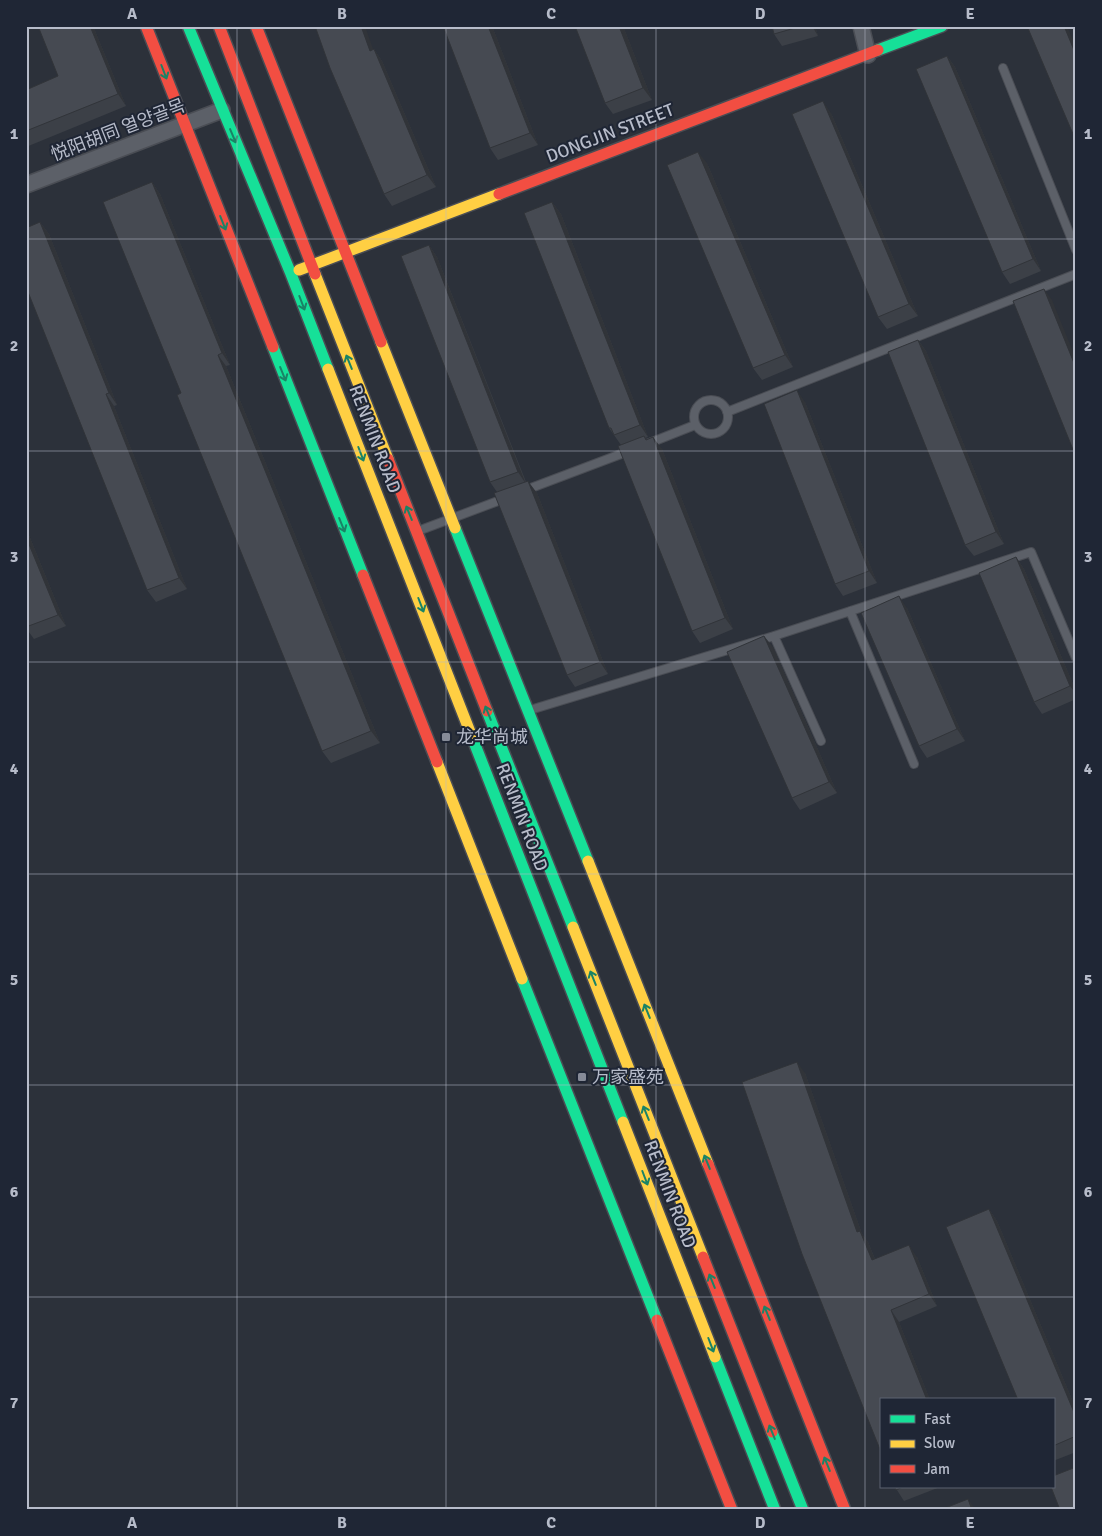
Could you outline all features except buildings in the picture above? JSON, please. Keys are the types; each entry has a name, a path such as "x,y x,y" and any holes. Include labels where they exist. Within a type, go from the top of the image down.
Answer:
{"street":[{"path":"146,26 732,1510"},
{"name":"RENMIN ROAD","path":"188,26 291,274 775,1510"},
{"name":"RENMIN ROAD","path":"220,26 311,265 802,1510"},
{"path":"256,26 845,1510"},
{"path":"861,26 868,55"},
{"name":"DONGJIN STREET","path":"291,274 942,26"},
{"name":"悦阳胡同 열양골목","path":"26,185 222,110"}],"lane":[{"path":"1003,68 1076,250"},
{"path":"727,412 1076,274"},
{"path":"709,400 720,403 727,412 728,418 724,429 715,435 703,434 695,426 693,414 699,404 704,401 709,400"},
{"path":"416,532 695,426"},
{"path":"528,711 850,612 1031,552 1076,658"},
{"path":"850,612 914,764"},
{"path":"774,636 821,741"}],"traffic: fast":[{"path":"188,26 291,274 328,369"},
{"path":"878,50 942,26"},
{"path":"273,347 363,575"},
{"path":"455,528 588,861"},
{"path":"487,711 573,927"},
{"path":"472,737 623,1122"},
{"path":"522,979 657,1320"},
{"path":"715,1357 775,1510"},
{"path":"772,1432 803,1510"}],"traffic: slow":[{"path":"299,270 499,194"},
{"path":"315,274 388,459"},
{"path":"381,342 455,528"},
{"path":"328,369 472,737"},
{"path":"437,762 522,979"},
{"path":"588,861 708,1164"},
{"path":"573,927 703,1257"},
{"path":"623,1122 715,1357"}],"traffic: jam":[{"path":"146,26 273,347"},
{"path":"219,26 315,274"},
{"path":"256,26 381,342"},
{"path":"499,194 878,50"},
{"path":"388,459 487,711"},
{"path":"363,575 437,762"},
{"path":"708,1164 845,1510"},
{"path":"703,1257 772,1432"},
{"path":"657,1320 732,1510"}],"place":[{"name":"龙华尚城","path":"446,737"},
{"name":"万家盛苑","path":"582,1077"}]}
